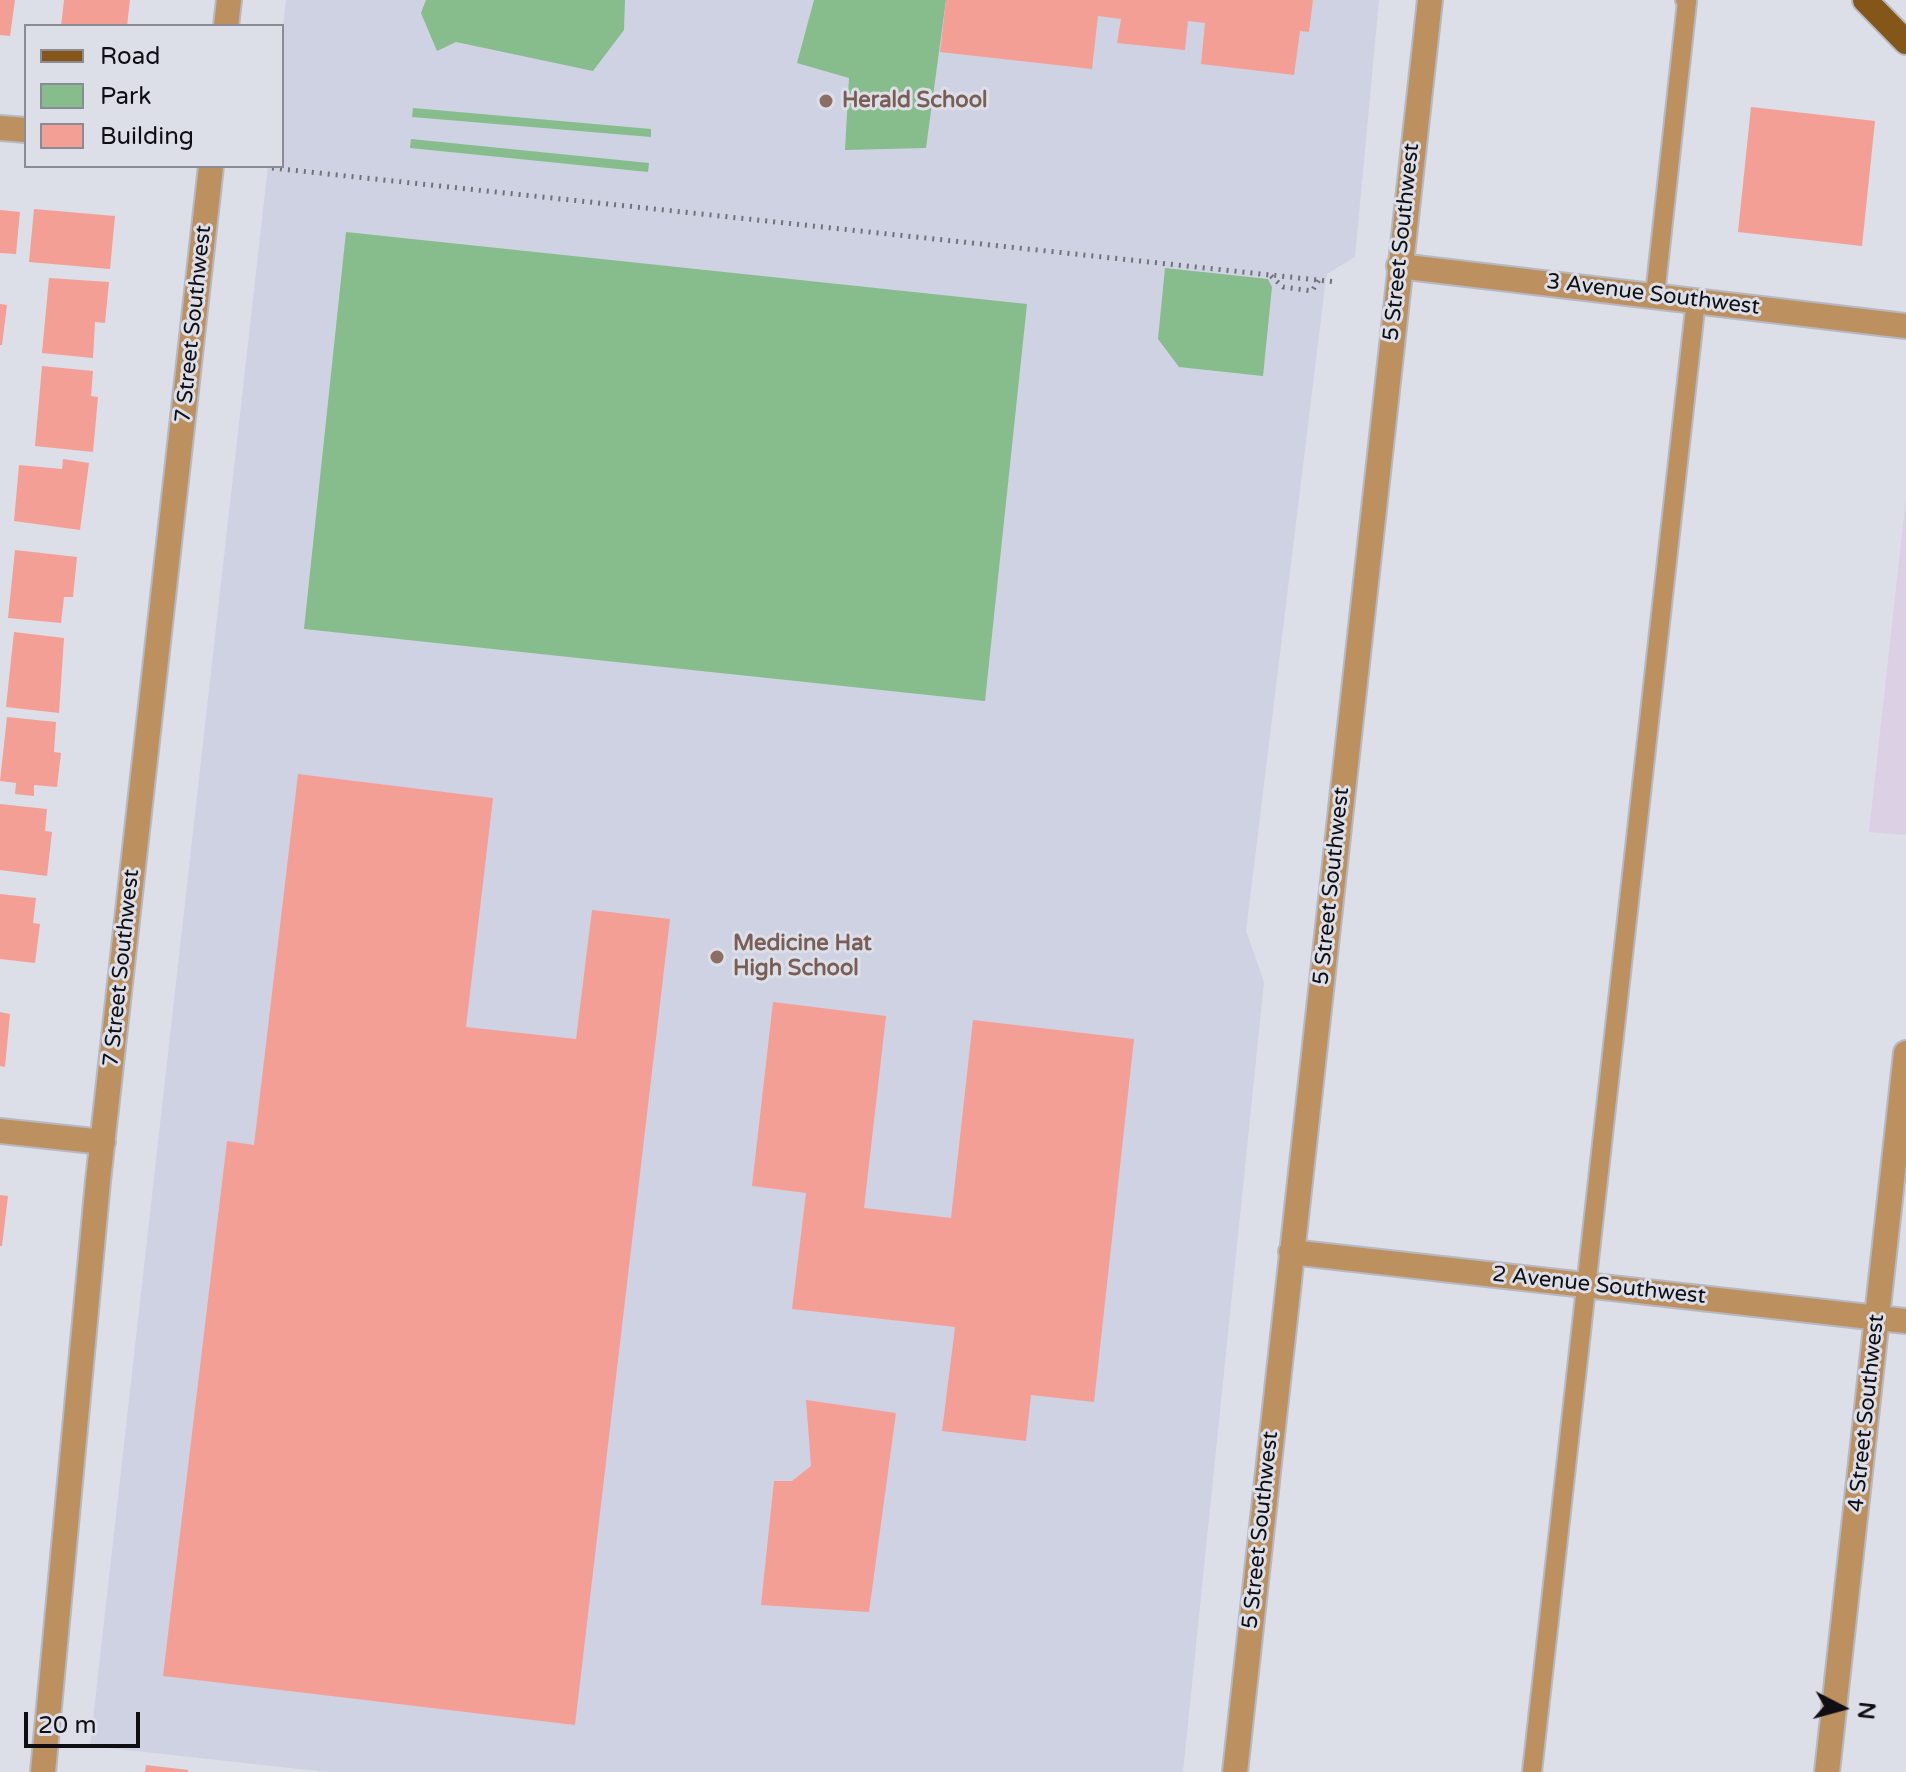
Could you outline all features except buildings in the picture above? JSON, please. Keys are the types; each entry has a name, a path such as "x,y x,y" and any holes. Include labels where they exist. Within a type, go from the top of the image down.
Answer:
{"main road":[{"path":"1865,0 1906,42"}],"street":[{"path":"226,24 229,0"},
{"name":"5 Street Southwest","path":"1235,1772 1430,0"},
{"path":"0,128 24,130"},
{"name":"7 Street Southwest","path":"43,1772 103,1142 211,168"},
{"name":"3 Avenue Southwest","path":"1399,266 1906,326"},
{"name":"4 Street Southwest","path":"1827,1772 1906,1053"},
{"path":"0,1131 103,1142"},
{"name":"2 Avenue Southwest","path":"1291,1252 1906,1321"}],"lane":[{"path":"1655,295 1685,0"},
{"path":"1532,1772 1696,300"}],"path":[{"path":"272,168 1336,282"},
{"path":"1271,275 1283,287 1312,291 1319,280"}],"shaded area":[{"name":"Medicine Hat High School","path":"286,0 1379,0 1355,257 1327,274 1325,286 1246,931 1264,982 1183,1772 327,1772 90,1746 268,168 284,168"},
{"path":"1906,498 1906,835 1869,832"}],"green space":[{"path":"426,0 625,0 624,30 593,71 456,42 437,51 421,13"},
{"path":"814,0 946,0 926,148 845,150 849,78 797,63"},
{"path":"413,108 651,129 651,137 412,117"},
{"path":"411,139 649,163 648,172 410,148"},
{"path":"346,232 1027,304 985,701 304,629"},
{"path":"1165,268 1268,279 1272,287 1263,376 1179,367 1158,339"}],"place":[{"name":"Herald School","path":"826,101"},
{"name":"Medicine Hat High School","path":"717,957"}]}
